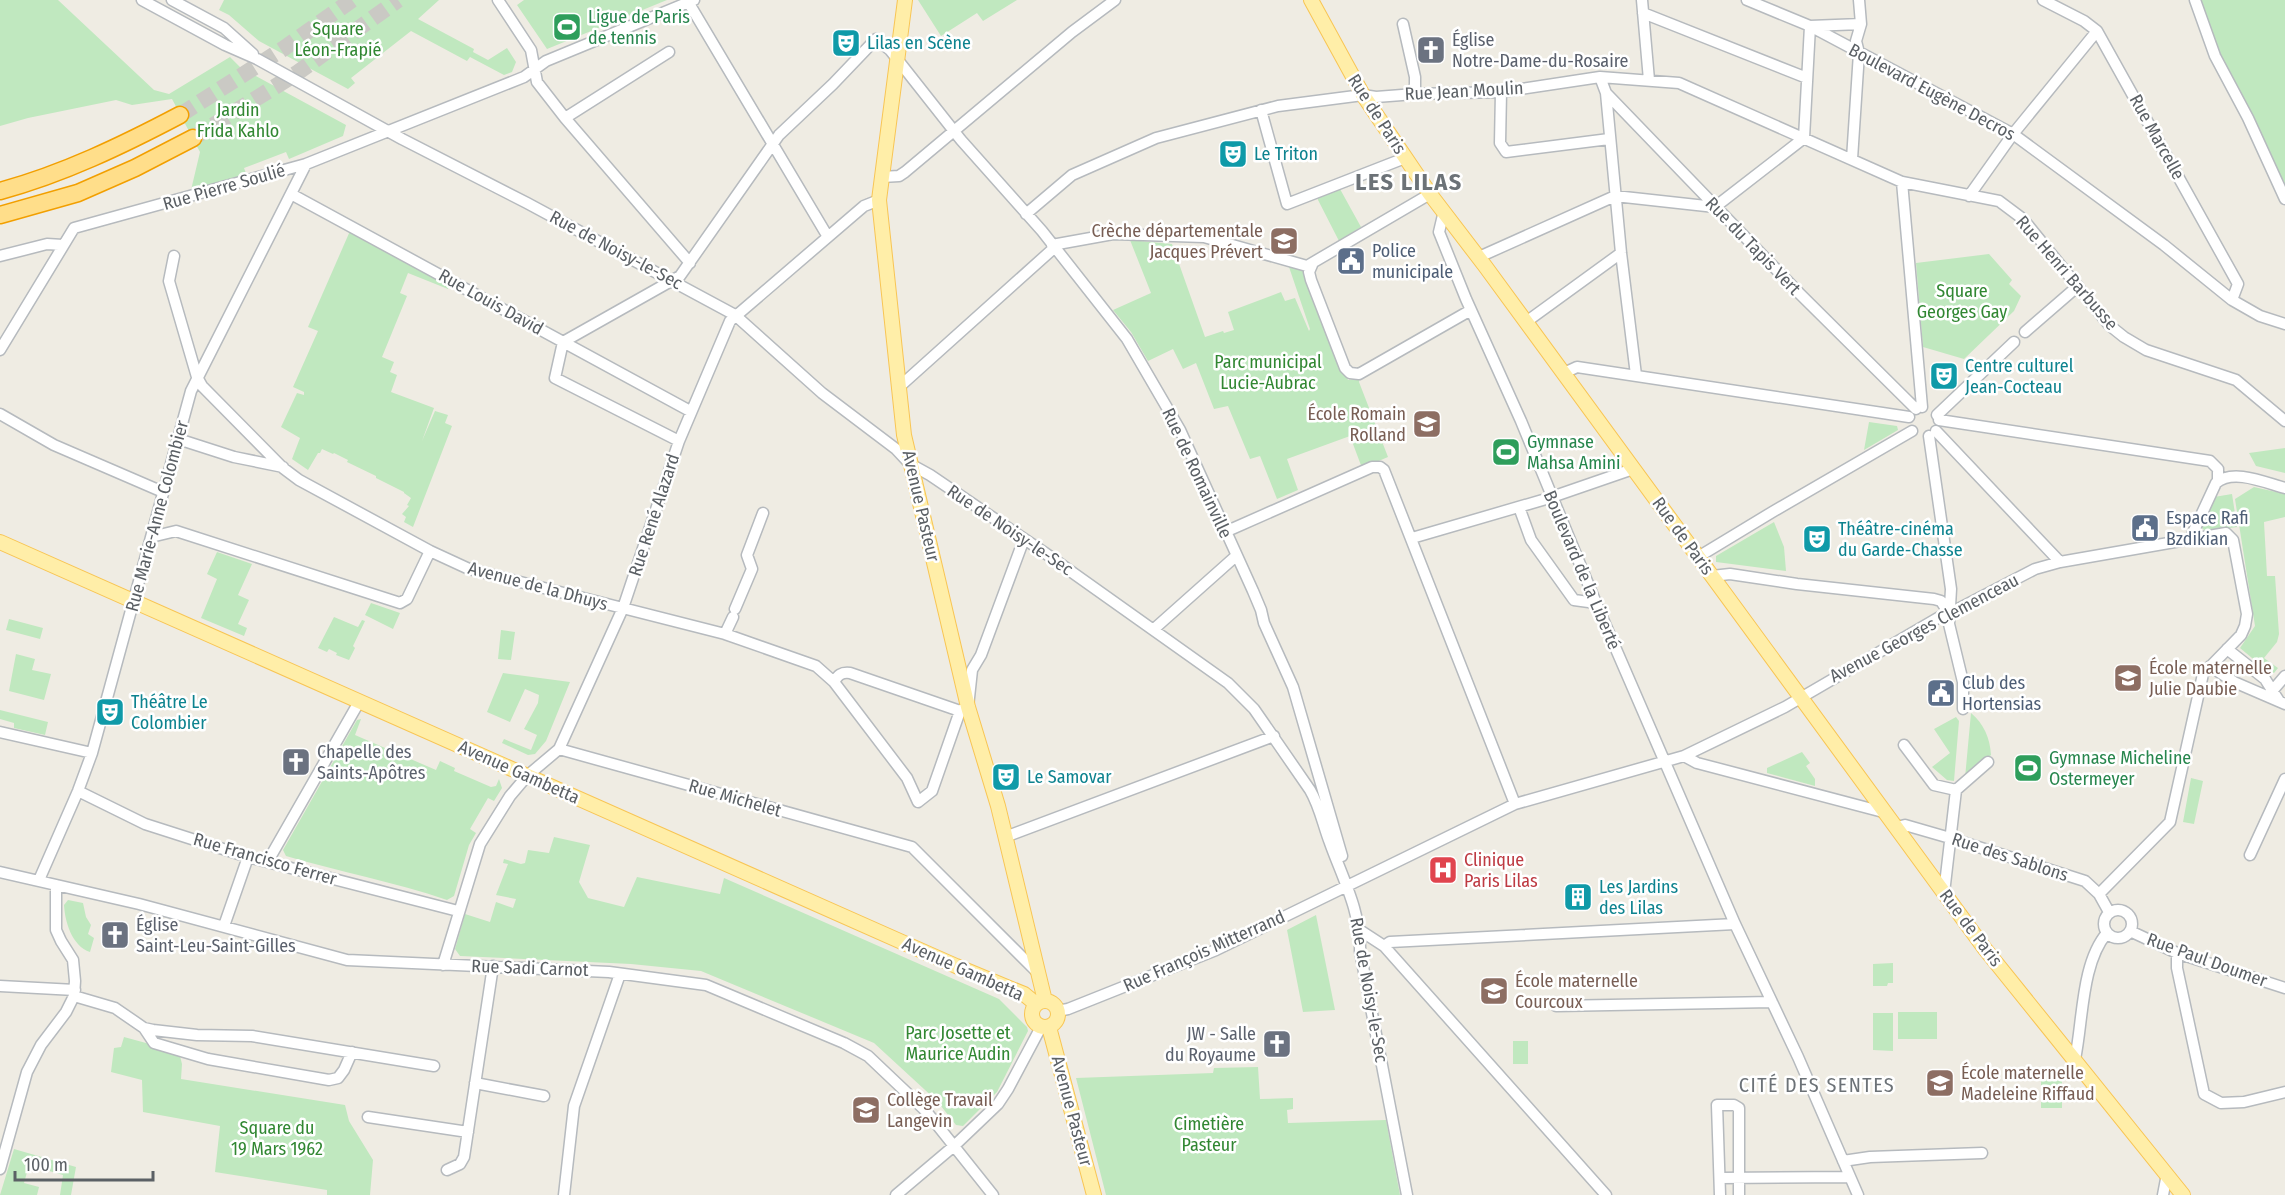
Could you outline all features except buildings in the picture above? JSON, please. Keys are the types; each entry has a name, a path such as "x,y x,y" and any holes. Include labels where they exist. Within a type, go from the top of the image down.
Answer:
{"highway":[{"path":"0,191 127,143 180,115"},
{"path":"0,214 78,193 135,168 193,138"}],"main road":[{"name":"Avenue Pasteur","path":"905,0 879,201 898,388 910,464 964,709 1005,837 1039,973 1040,1003"},
{"name":"Rue de Paris","path":"1311,0 1363,95 1431,194 1985,949 2183,1195"},
{"name":"Avenue Gambetta","path":"0,542 1040,1003"},
{"path":"1040,1003 1052,1004 1057,1011 1056,1022 1045,1027 1033,1018 1032,1010 1040,1003"},
{"name":"Avenue Pasteur","path":"1045,1027 1094,1195"}],"street":[{"name":"Rue de Noisy-le-Sec","path":"142,0 225,45 258,59 735,315 822,393 896,449 910,464 1024,539 1228,683 1254,709 1316,788 1318,804 1330,844 1347,885 1361,931 1360,951 1407,1195"},
{"name":"Rue de Noisy-le-Sec","path":"172,0 231,33 258,59"},
{"path":"882,177 899,176 1072,32 1115,0"},
{"path":"1642,0 1649,80"},
{"name":"Boulevard Eugène Decros","path":"1747,0 1810,26 2013,134 2164,245 2232,300 2260,316 2282,319"},
{"path":"1852,159 1859,53 1856,41 1861,24 1859,0"},
{"name":"Rue Marcelle","path":"2043,0 2084,21 2097,32 2238,284 2232,300"},
{"path":"2195,0 2215,56 2248,118 2285,199"},
{"path":"690,1 828,237"},
{"name":"Rue Pierre Soulié","path":"0,350 74,228 306,164 524,77 546,61 690,1"},
{"path":"503,2 531,50 537,82 690,263"},
{"path":"1643,13 1808,78"},
{"path":"1403,24 1415,77 1415,94"},
{"path":"1479,257 1615,196 1715,207 1804,138 1810,26 1861,24"},
{"path":"1969,196 2013,134 2097,32"},
{"name":"Rue de Romainville","path":"773,143 876,39 890,50 954,132 1053,246 1135,352 1180,430 1293,687 1320,774 1316,788"},
{"path":"565,117 669,52"},
{"name":"Rue Jean Moulin","path":"1026,214 1072,175 1156,138 1278,105 1363,95 1376,97 1501,92 1600,76 1649,80 1679,83 1804,138"},
{"name":"Rue du Tapis Vert","path":"1600,76 1606,93 1916,411"},
{"path":"1501,92 1500,142 1506,152 1609,139"},
{"path":"1606,93 1621,253 1636,375"},
{"path":"1261,110 1287,204 1405,158"},
{"name":"Rue Henri Barbusse","path":"1804,138 1902,182 1999,201 2023,219 2109,325 2124,337 2146,350 2236,380 2285,421"},
{"path":"678,441 555,378 563,342 680,276 773,143"},
{"name":"Rue Marie-Anne Colombier","path":"39,880 92,753 191,391 306,164"},
{"path":"1698,557 1912,431 1916,411 1902,182"},
{"name":"Rue Louis David","path":"291,194 690,411"},
{"path":"898,388 1053,246 1113,234 1204,237 1309,265 1431,194"},
{"path":"735,315 864,206 879,201"},
{"name":"Boulevard de la Liberté","path":"1444,211 1439,232 1471,310 1521,421 1551,498 1664,762 1857,1195"},
{"path":"0,256 47,243 63,245"},
{"path":"1526,322 1621,253"},
{"name":"Avenue de la Dhuys","path":"174,256 169,281 197,377 202,386 283,468 329,497 455,564 725,634 816,666 834,682 908,778 918,802 932,791 964,709"},
{"path":"1309,265 1311,280 1345,368 1350,373 1359,374 1471,310"},
{"path":"2025,332 2078,286"},
{"name":"Rue René Alazard","path":"443,965 480,844 510,796 527,776 559,749 623,609 678,441 730,321 735,315"},
{"path":"1912,431 1919,436 1935,426 2014,342"},
{"path":"1564,373 1577,367 1916,411 1928,407 1935,426 1951,589 1949,624 1963,682 1964,710"},
{"path":"0,414 54,445 163,492"},
{"path":"1935,426 2210,461 2218,469 2218,481 2191,537"},
{"path":"1935,426 2060,562"},
{"path":"178,439 234,457 283,468"},
{"path":"1225,532 1372,467 1380,467 1387,474 1515,804"},
{"path":"1412,538 1551,498 1633,469"},
{"path":"2218,481 2232,477 2285,488"},
{"path":"1520,507 1532,540 1574,600 1596,603"},
{"path":"725,634 752,569 747,555 763,513"},
{"path":"151,537 176,531 394,602 407,599 430,551"},
{"name":"Avenue Georges Clemenceau","path":"1515,804 1684,756 1801,697 1948,612 2035,569 2060,562 2191,537 2226,533 2231,535 2247,614 2241,635 2227,649"},
{"path":"834,682 843,672 850,673 964,709 972,670 981,655 1024,539"},
{"path":"1154,629 1236,556"},
{"path":"1712,576 1730,574 1934,599 1941,601 1948,612"},
{"path":"2099,894 2170,822 2203,674 2210,666 2227,649 2265,679 2282,703"},
{"path":"2210,666 2234,682 2282,703"},
{"path":"2273,690 2285,676"},
{"path":"268,861 359,702"},
{"path":"0,732 92,753"},
{"path":"1005,837 1274,736"},
{"path":"1904,746 1934,786 1956,790"},
{"name":"Rue Michelet","path":"559,749 912,848 1039,973"},
{"path":"1684,756 1697,763 1887,813"},
{"path":"1944,893 1956,790 1988,762"},
{"path":"2250,855 2285,779"},
{"name":"Rue Francisco Ferrer","path":"78,791 145,824 248,857 458,911"},
{"name":"Rue François Mitterrand","path":"1057,1011 1078,1005 1216,950 1515,804"},
{"name":"Rue des Sablons","path":"1897,827 1905,825 1950,837 2085,881 2099,894 2109,912"},
{"path":"225,923 248,857"},
{"name":"Rue Sadi Carnot","path":"0,872 139,904 347,960 609,972 706,985 844,1043 868,1056 926,1111 993,1195"},
{"path":"0,1169 27,1072 41,1045 66,1012 74,993 73,960 56,930 56,885"},
{"path":"2118,910 2127,913 2132,922 2130,931 2120,938 2110,936 2103,922 2109,912 2118,910"},
{"path":"1384,946 1390,942 1735,924"},
{"path":"1361,931 1384,946 1606,1195"},
{"name":"Rue Paul Doumer","path":"2130,931 2177,953 2285,988"},
{"path":"2075,1059 2088,977 2098,942 2107,933"},
{"path":"2177,953 2177,968 2204,1094 2222,1104 2244,1102 2285,1092"},
{"path":"447,1170 460,1164 464,1157 493,966"},
{"path":"564,1195 574,1106 620,974"},
{"path":"0,986 74,993 115,1008 144,1028 154,1044 208,1059 329,1080 338,1078 345,1070 352,1052"},
{"path":"1556,1006 1772,1002"},
{"path":"896,1195 954,1146 998,1104 1045,1027"},
{"path":"144,1028 197,1035 252,1036 434,1066"},
{"path":"475,1083 544,1096"},
{"path":"1720,1195 1718,1105 1734,1105 1739,1108 1739,1195"},
{"path":"368,1117 468,1131"},
{"path":"1843,1161 1870,1157 1982,1153"},
{"path":"2163,1195 2167,1174"},
{"path":"1720,1179 1850,1177"}],"green space":[{"name":"Jardin Frida Kahlo","path":"0,0 58,0 154,90 169,94 230,57 241,68 346,125 343,136 289,159 286,152 244,168 247,176 191,190 200,152 172,99 132,105 116,100 0,126"},
{"name":"Square Léon-Frapié","path":"224,0 439,0 418,19 474,49 473,52 488,60 507,48 516,62 512,72 504,75 470,57 467,61 411,31 351,78 355,83 348,89 259,41 229,15 219,10"},
{"name":"Ligue de Paris de tennis","path":"524,0 667,0 547,49 517,5"},
{"path":"918,0 1017,0 983,21 977,13 941,36"},
{"path":"2199,0 2285,0 2285,191 2228,78"},
{"path":"1340,189 1361,227 1339,241 1317,198"},
{"path":"350,231 449,286 448,289 408,273 400,293 407,296 382,357 394,362 390,372 397,375 391,392 434,408 422,441 435,411 448,415 445,423 452,426 413,527 404,522 406,517 402,514 409,506 407,505 411,498 404,492 347,462 348,460 322,449 308,470 292,459 300,438 281,427 297,393 304,395 304,392 293,387 318,331 308,327"},
{"name":"Parc municipal Lucie-Aubrac","path":"1130,240 1172,244 1205,337 1234,330 1228,312 1281,292 1285,301 1295,298 1309,331 1288,264 1305,269 1348,380 1360,378 1359,382 1388,457 1362,468 1350,436 1287,459 1298,490 1277,499 1260,456 1250,459 1228,406 1214,409 1196,363 1183,369 1173,349 1148,361 1131,332 1113,310 1151,293"},
{"name":"Square Georges Gay","path":"1989,254 2012,280 2009,284 2021,296 2014,311 1964,359 1923,347 1916,263"},
{"path":"1869,422 1897,426 1898,430 1864,450"},
{"path":"2285,448 2285,473 2256,466 2249,453"},
{"path":"2254,487 2285,494 2285,517 2264,522 2267,576 2275,576 2279,634 2277,642 2264,658 2278,668 2274,673 2270,673 2240,648 2255,626 2235,499"},
{"path":"2232,494 2237,527 2205,531 2201,527 2214,497"},
{"path":"1774,522 1784,547 1786,571 1716,562 1716,556"},
{"path":"217,552 252,564 238,595 249,600 238,624 247,628 244,636 201,618 217,579 207,574"},
{"path":"371,603 400,613 393,629 365,615"},
{"path":"334,617 358,627 362,620 365,621 349,660 336,655 337,653 329,649 327,652 318,648"},
{"path":"9,619 43,628 40,639 6,630"},
{"path":"501,630 515,632 511,660 498,659"},
{"path":"16,654 35,659 32,670 51,674 44,700 9,691"},
{"path":"503,673 570,682 546,741 535,754 528,755 502,743 504,739 531,750 537,735 524,729 538,703 539,695 525,689 510,722 487,712"},
{"path":"0,710 48,722 45,735 14,728 14,723 0,719"},
{"path":"1971,713 1986,732 1991,755 1965,778"},
{"path":"1956,717 1959,721 1954,781 1947,780 1932,767 1950,753 1934,729"},
{"path":"361,719 355,735 436,770 440,761 455,768 454,771 491,787 496,786 499,779 502,788 494,801 488,798 470,829 476,833 469,845 454,896 447,900 286,856 283,850 357,720"},
{"path":"1802,752 1810,763 1806,766 1815,779 1815,786 1767,773 1767,768"},
{"path":"2191,778 2203,781 2194,824 2183,822"},
{"name":"Parc Josette et Maurice Audin","path":"554,837 590,845 579,882 588,898 624,907 637,877 720,894 724,878 999,999 1027,1027 1028,1031 997,1092 963,1126 956,1125 937,1101 874,1043 701,971 631,964 460,956 455,949 465,914 490,922 496,902 513,908 516,899 496,895 508,864 503,863 504,859 521,864 525,863 528,850 549,853"},
{"path":"68,900 83,903 86,917 91,925 88,934 94,938 90,952 78,945 71,933 64,905"},
{"path":"1316,915 1335,1010 1303,1012 1287,930"},
{"path":"1893,963 1893,983 1888,983 1887,986 1873,986 1873,964"},
{"path":"1898,1012 1937,1012 1937,1039 1898,1039"},
{"path":"1873,1013 1893,1013 1893,1051 1873,1050"},
{"name":"Square du 19 Mars 1962","path":"124,1037 179,1052 182,1064 181,1079 345,1105 349,1121 373,1160 370,1195 327,1195 327,1190 215,1172 220,1126 143,1112 142,1080 111,1072 114,1048 121,1047"},
{"path":"1513,1041 1528,1041 1528,1064 1513,1064"},
{"name":"Cimetière Pasteur","path":"1258,1067 1260,1099 1293,1098 1293,1109 1287,1110 1288,1123 1386,1120 1400,1195 1106,1195 1076,1078 1213,1073 1214,1068"},
{"path":"2041,1068 2062,1068 2062,1108 2041,1108"},
{"path":"14,1149 76,1167 71,1195 60,1195 63,1175 29,1165 24,1183 39,1187 37,1195 0,1195"}],"tunnel":[{"path":"180,115 283,49 352,0"},
{"path":"193,138 297,73 398,0"}],"place":[{"name":"Ligue de Paris de tennis","path":"567,27"},
{"name":"Lilas en Scène","path":"846,43"},
{"name":"Église Notre-Dame-du-Rosaire","path":"1431,50"},
{"name":"Le Triton","path":"1233,154"},
{"name":"Crèche départementale Jacques Prévert","path":"1284,241"},
{"name":"Police municipale","path":"1351,261"},
{"name":"Centre culturel Jean-Cocteau","path":"1944,376"},
{"name":"École Romain Rolland","path":"1427,424"},
{"name":"Gymnase Mahsa Amini","path":"1506,452"},
{"name":"Espace Rafi Bzdikian","path":"2145,528"},
{"name":"Théâtre-cinéma du Garde-Chasse","path":"1817,539"},
{"name":"École maternelle Julie Daubie","path":"2128,678"},
{"name":"Club des Hortensias","path":"1941,693"},
{"name":"Théâtre Le Colombier","path":"110,712"},
{"name":"Chapelle des Saints-Apôtres","path":"296,762"},
{"name":"Gymnase Micheline Ostermeyer","path":"2028,768"},
{"name":"Le Samovar","path":"1006,777"},
{"name":"Clinique Paris Lilas","path":"1443,870"},
{"name":"Les Jardins des Lilas","path":"1578,897"},
{"name":"Église Saint-Leu-Saint-Gilles","path":"115,935"},
{"name":"École maternelle Courcoux","path":"1494,991"},
{"name":"JW - Salle du Royaume","path":"1277,1044"},
{"name":"École maternelle Madeleine Riffaud","path":"1940,1083"},
{"name":"Collège Travail Langevin","path":"866,1110"}],"district":[{"name":"LES LILAS","path":"1409,182"},
{"name":"CITÉ DES SENTES","path":"1817,1085"}]}
